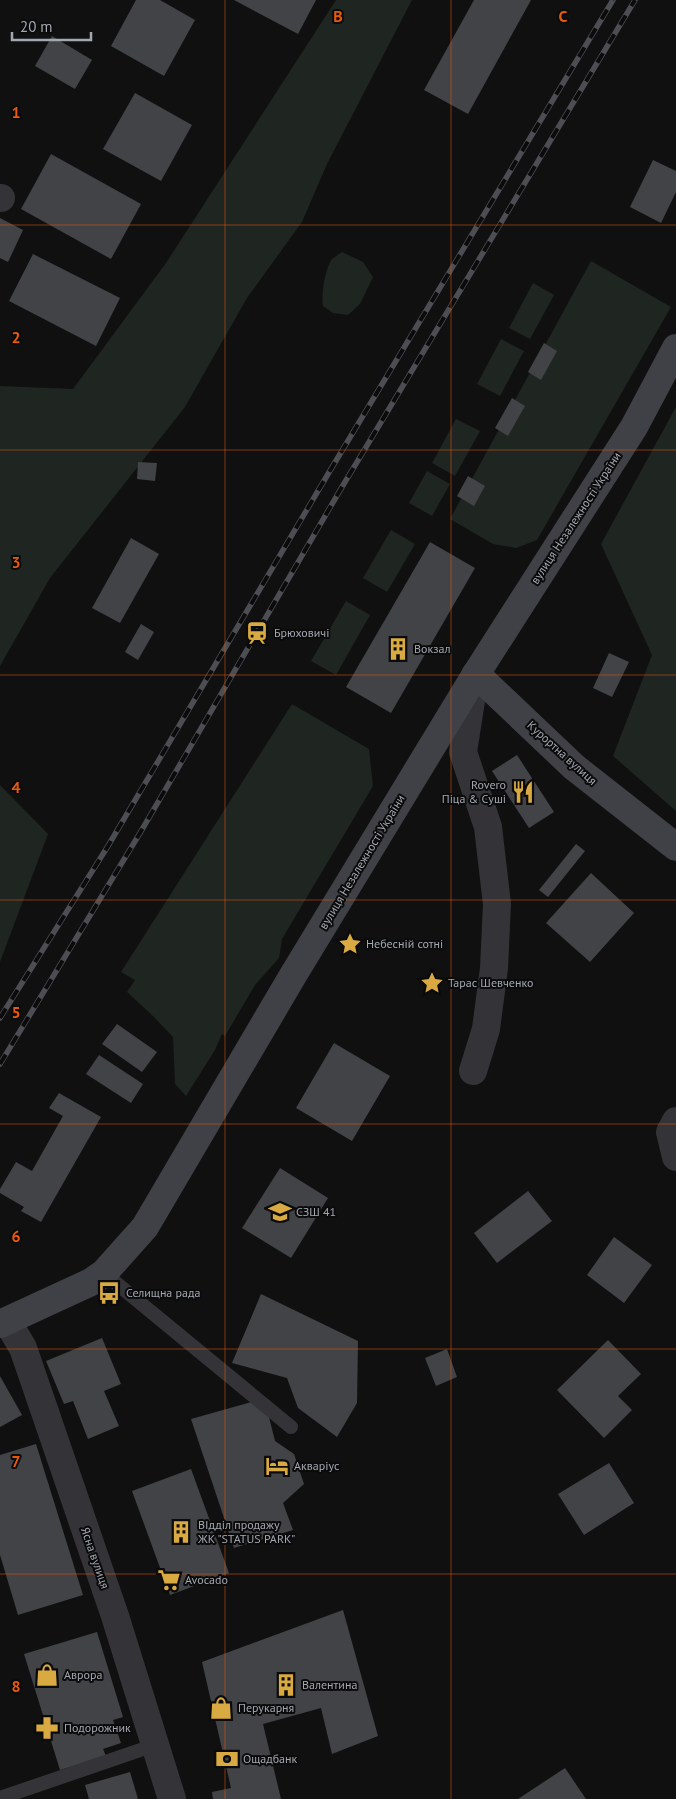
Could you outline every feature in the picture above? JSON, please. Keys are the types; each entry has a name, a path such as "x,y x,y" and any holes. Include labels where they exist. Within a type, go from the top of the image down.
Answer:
{"main road":[{"name":"вулиця Незалежності України","path":"3,1322 91,1282 104,1273 145,1227 297,969 476,674 634,427 676,348"},
{"name":"Курортна вулиця","path":"476,674 574,767 676,847"}],"street":[{"path":"473,1072 486,1029 494,968 497,904 488,827 462,752 476,674"},
{"path":"676,1121 670,1132 676,1157"},
{"name":"Ясна вулиця","path":"3,1322 23,1348 115,1616 172,1799"}],"lane":[{"path":"104,1273 291,1427"},
{"path":"0,1798 155,1745"}],"shaded area":[{"path":"336,0 412,0 327,164 302,222 247,298 185,407 50,578 0,666 0,386 73,389 166,263"},
{"path":"342,252 363,262 373,277 360,304 348,315 333,313 323,306 323,288 327,269 332,259"},
{"path":"591,261 671,307 537,540 516,548 493,544 450,519"},
{"path":"533,283 554,295 530,339 509,328"},
{"path":"501,339 524,351 500,396 477,384"},
{"path":"676,407 676,811 613,756 652,655 601,544"},
{"path":"456,419 480,431 455,476 432,463"},
{"path":"427,471 450,484 432,516 409,503"},
{"path":"391,530 415,544 387,592 363,578"},
{"path":"346,601 370,615 336,675 311,661"},
{"path":"292,704 369,749 373,786 282,939 279,958 255,985 225,1036 222,1034 215,1050 186,1096 175,1084 173,1037 127,992 135,980 121,972"},
{"path":"0,785 48,834 0,962"}],"building":[{"path":"136,0 160,0 195,20 164,76 111,46"},
{"path":"234,0 316,0 298,34"},
{"path":"474,0 531,0 468,114 424,90"},
{"path":"52,36 92,60 75,89 35,66"},
{"path":"135,93 192,125 161,181 103,149"},
{"path":"51,154 141,204 111,259 21,209"},
{"path":"653,160 676,171 676,192 661,223 630,207"},
{"path":"0,218 23,230 8,262 0,258"},
{"path":"33,254 120,298 96,346 9,301"},
{"path":"544,343 557,351 541,380 528,372"},
{"path":"512,398 525,406 508,436 495,428"},
{"path":"138,462 157,463 155,481 137,479"},
{"path":"468,476 485,486 474,506 457,496"},
{"path":"131,538 159,554 120,623 92,608"},
{"name":"Вокзал","path":"430,542 475,568 391,713 346,687"},
{"path":"141,624 154,632 138,660 125,652"},
{"path":"609,653 629,662 612,697 593,688"},
{"name":"Rovero Піца & Суші","path":"517,755 554,812 529,828 492,771"},
{"path":"576,844 585,851 548,897 539,890"},
{"path":"591,873 634,913 590,962 546,923"},
{"path":"117,1024 157,1052 142,1072 102,1044"},
{"path":"334,1043 390,1076 352,1141 296,1108"},
{"path":"99,1055 143,1084 131,1103 86,1074"},
{"path":"59,1093 101,1117 41,1222 21,1211 24,1207 0,1193 0,1189 16,1162 32,1171 63,1116 49,1108"},
{"path":"280,1168 328,1198 291,1258 242,1228"},
{"path":"528,1191 552,1221 497,1263 474,1233"},
{"path":"614,1237 652,1265 624,1303 587,1275"},
{"path":"261,1294 358,1341 357,1403 337,1437 298,1408 287,1378 232,1363"},
{"path":"102,1338 121,1384 104,1391 119,1426 88,1439 73,1401 64,1404 46,1361"},
{"path":"608,1340 641,1374 618,1396 632,1410 604,1438 557,1390"},
{"path":"447,1349 457,1377 436,1386 425,1358"},
{"path":"0,1376 22,1415 0,1427"},
{"path":"255,1401 269,1417 275,1441 294,1454 304,1484 283,1503 293,1530 234,1548 191,1419"},
{"path":"36,1444 83,1595 18,1615 0,1555 0,1455"},
{"path":"609,1463 634,1503 584,1535 558,1494"},
{"name":"ВІдділ продажу ЖК \"STATUS PARK\"","path":"191,1469 229,1573 170,1595 132,1491"},
{"name":"Валентина","path":"343,1610 378,1736 332,1754 321,1708 263,1724 281,1799 213,1799 212,1792 231,1788 202,1662"},
{"path":"97,1632 123,1717 113,1720 121,1743 103,1749 106,1756 60,1770 24,1654"},
{"path":"565,1768 586,1799 518,1799"},
{"path":"130,1772 138,1799 89,1799 85,1785"}],"railway":[{"path":"0,1018 108,846 328,474 613,0"},
{"path":"0,1064 140,833 342,487 635,0"}],"place":[{"name":"Брюховичі","path":"257,633"},
{"name":"Вокзал","path":"398,649"},
{"name":"Rovero Піца & Суші","path":"523,792"},
{"name":"Небесній сотні","path":"350,944"},
{"name":"Тарас Шевченко","path":"432,983"},
{"name":"СЗШ 41","path":"280,1212"},
{"name":"Селищна рада","path":"109,1293"},
{"name":"Акваріус","path":"277,1466"},
{"name":"ВІдділ продажу ЖК \"STATUS PARK\"","path":"181,1532"},
{"name":"Avocado","path":"169,1580"},
{"name":"Аврора","path":"47,1675"},
{"name":"Валентина","path":"286,1685"},
{"name":"Перукарня","path":"221,1708"},
{"name":"Подорожник","path":"47,1728"},
{"name":"Ощадбанк","path":"227,1759"}]}
